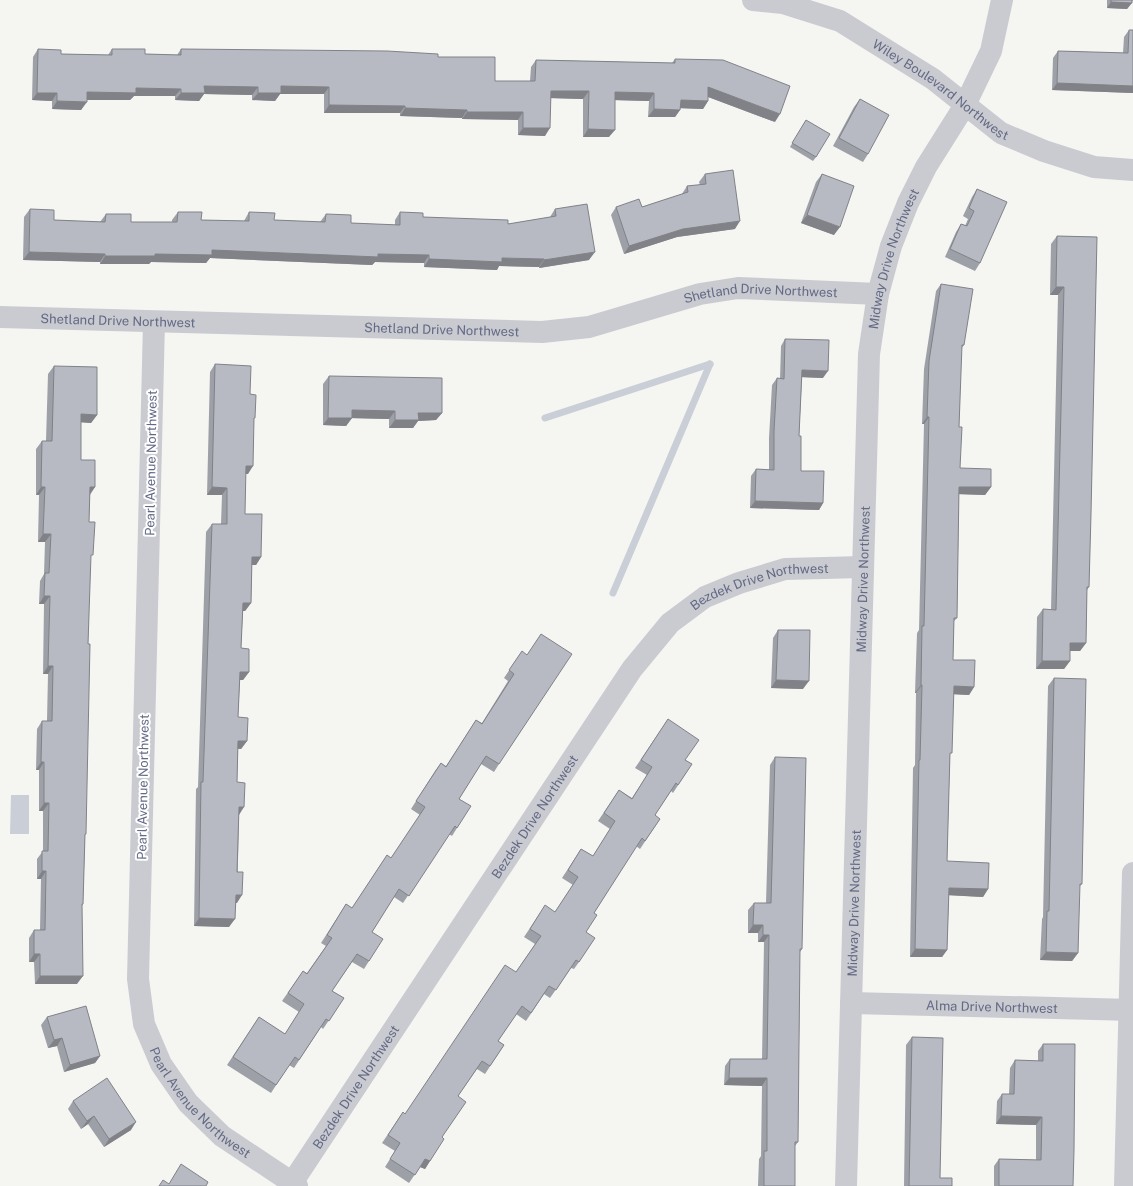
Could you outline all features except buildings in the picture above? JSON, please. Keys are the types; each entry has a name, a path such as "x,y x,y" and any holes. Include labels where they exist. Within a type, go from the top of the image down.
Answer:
{"street":[{"name":"Wiley Boulevard Northwest","path":"753,0 783,3 840,21 933,79 1001,133 1044,151 1094,167 1133,170"},
{"name":"Midway Drive Northwest","path":"846,1186 869,354 878,294 891,246 908,203 926,166 965,105 991,51 1002,0"},
{"name":"Shetland Drive Northwest","path":"0,317 542,332 589,327 700,294 738,288 878,294"},
{"name":"Pearl Avenue Northwest","path":"154,322 138,979 144,1024 161,1064 188,1103 222,1136 293,1185"},
{"name":"Bezdek Drive Northwest","path":"293,1185 632,669 670,623 705,597 739,583 785,569 863,567"},
{"path":"1125,1186 1131,1010 1133,873"},
{"name":"Alma Drive Northwest","path":"851,1003 1131,1010"}],"shaded area":[{"path":"11,795 29,795 29,834 10,834"}],"waterway":[{"path":"545,418 710,364"},
{"path":"613,593 710,364"}]}
